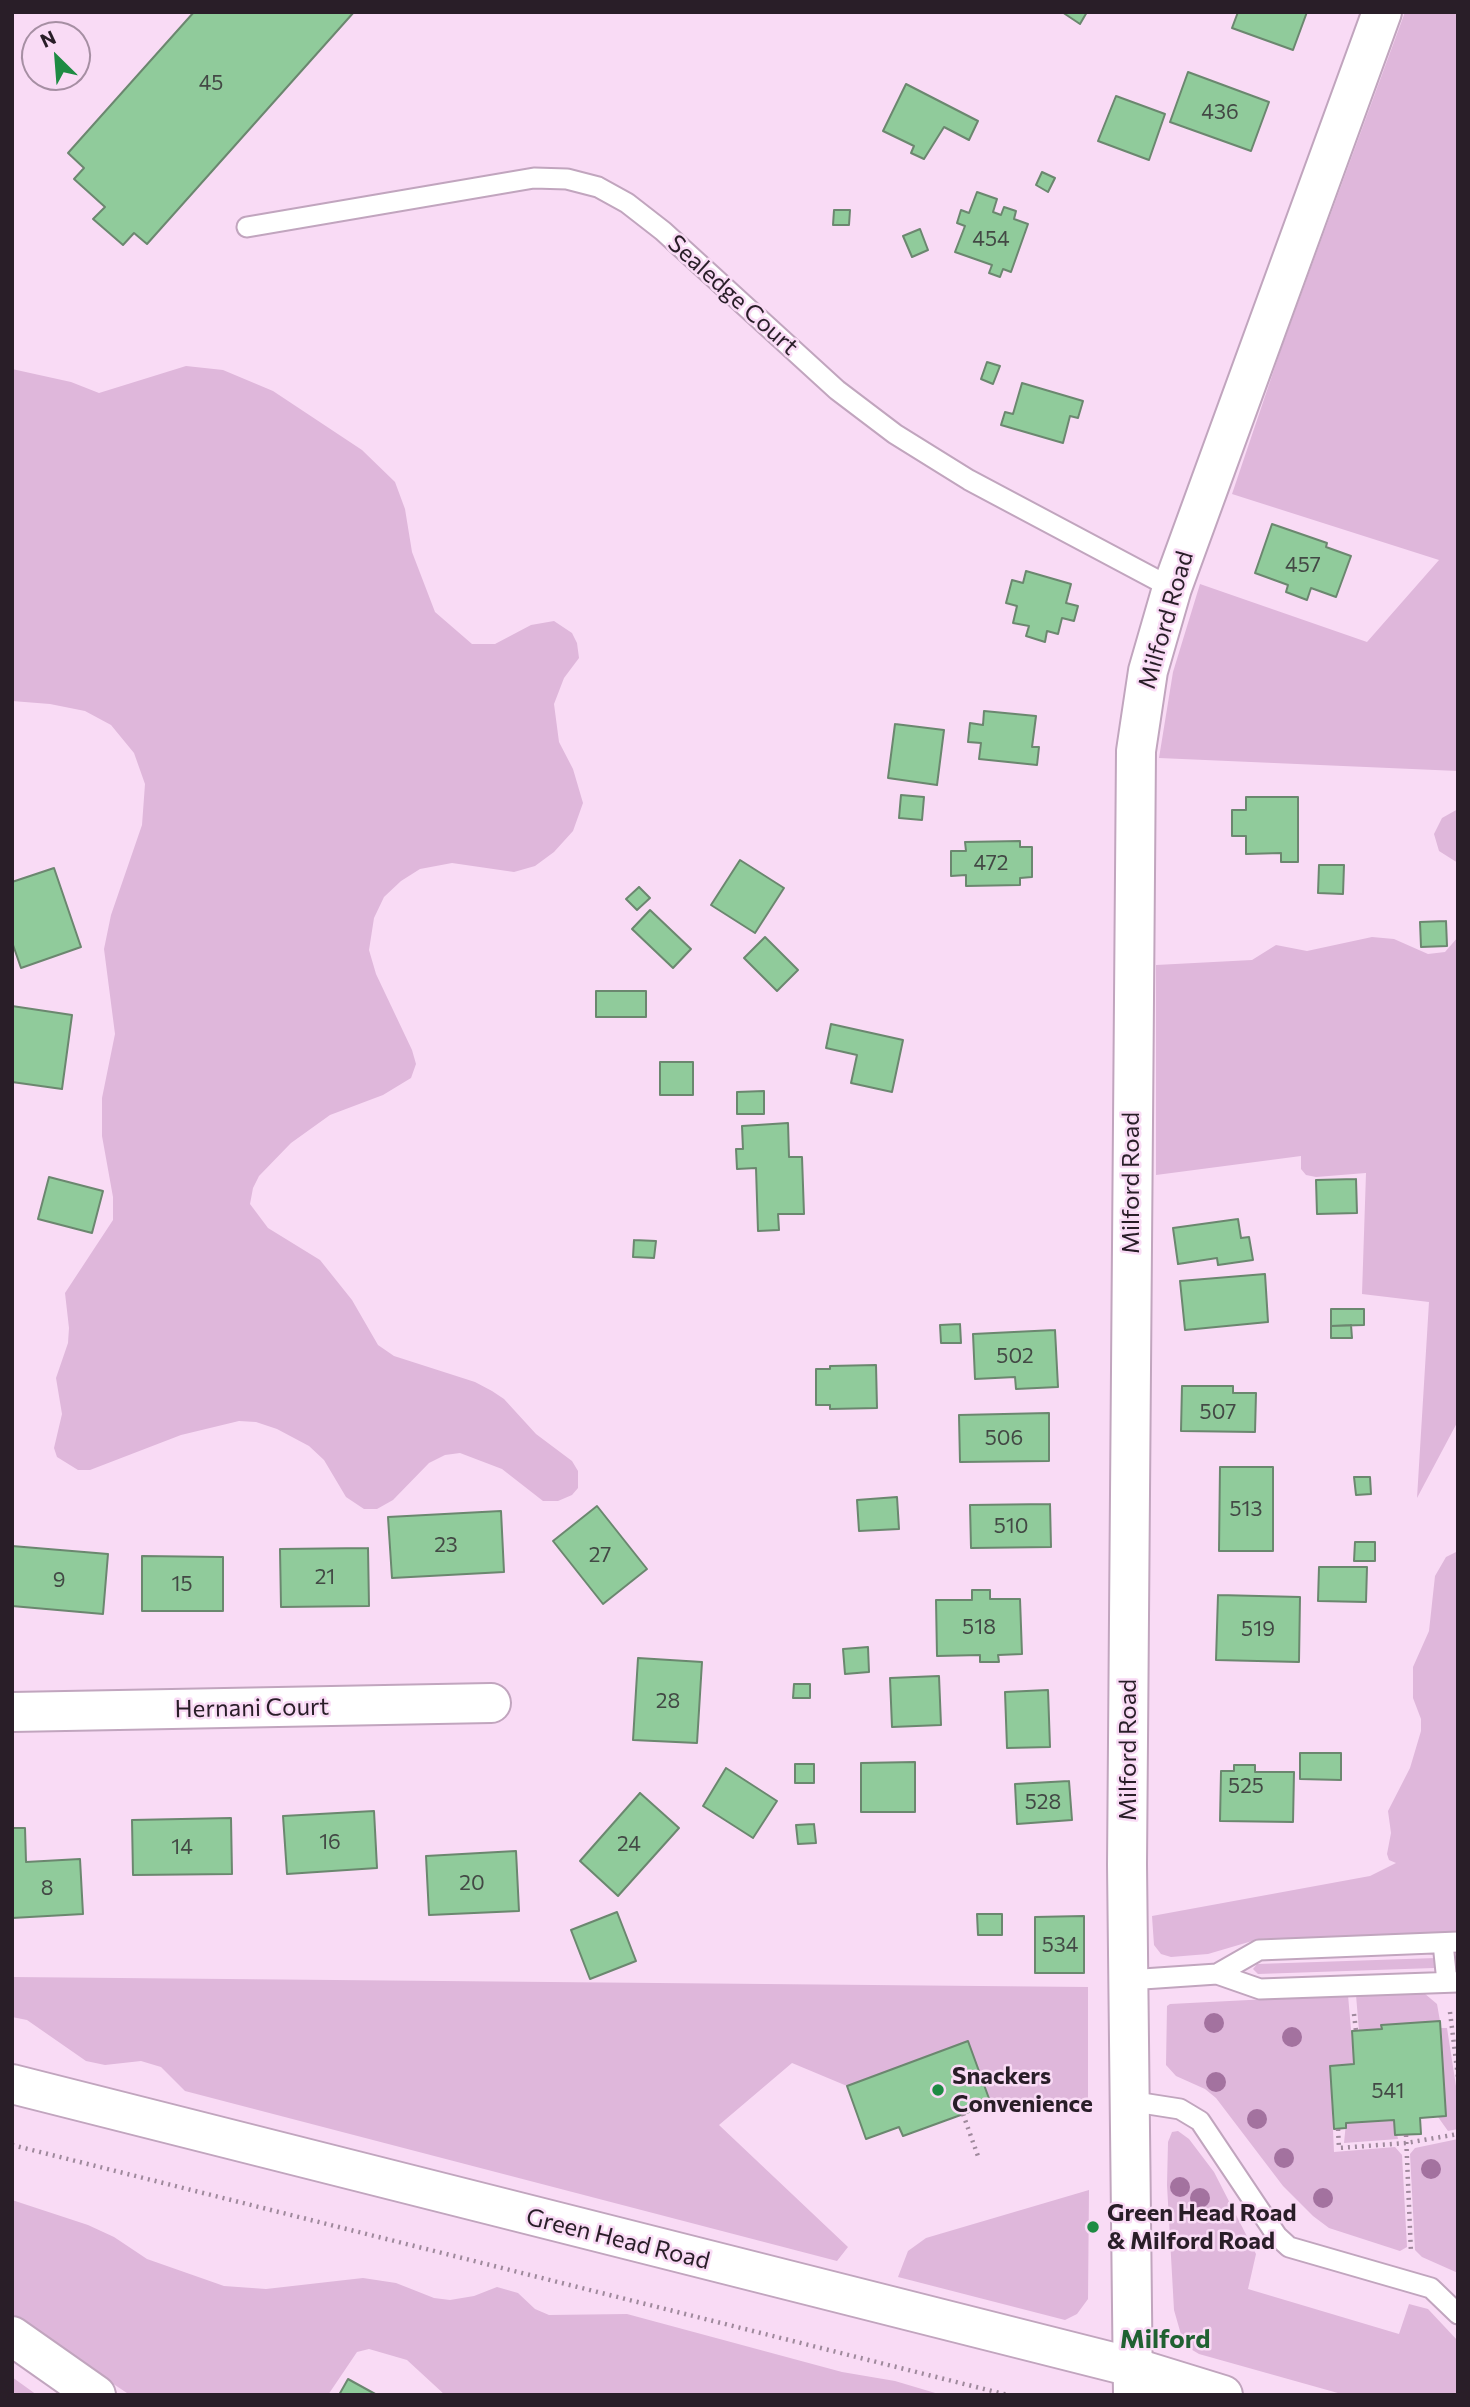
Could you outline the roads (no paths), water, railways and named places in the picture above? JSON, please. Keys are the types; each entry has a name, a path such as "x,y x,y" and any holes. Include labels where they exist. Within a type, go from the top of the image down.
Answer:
{"street":[{"name":"Milford Road","path":"1132,2381 1128,1980 1134,792 1143,696 1172,588 1382,12"},
{"name":"Hernani Court","path":"12,1712 491,1703"},
{"name":"Green Head Road","path":"12,2084 1132,2381 1223,2395"},
{"path":"12,2336 96,2395"}],"lane":[{"name":"Sealedge Court","path":"247,227 534,178 568,179 598,187 627,203 663,231 837,390 895,434 969,480 1172,588"},
{"path":"1128,1980 1217,1974 1260,1989 1452,1982 1450,1943 1259,1950 1217,1974"},
{"path":"1129,2101 1180,2109 1200,2121 1277,2236 1290,2247 1431,2288 1458,2314"}],"place":[{"name":"Snackers Convenience","path":"938,2090"},
{"name":"Green Head Road & Milford Road","path":"1093,2227"}],"district":[{"name":"Milford","path":"1165,2339"}]}
